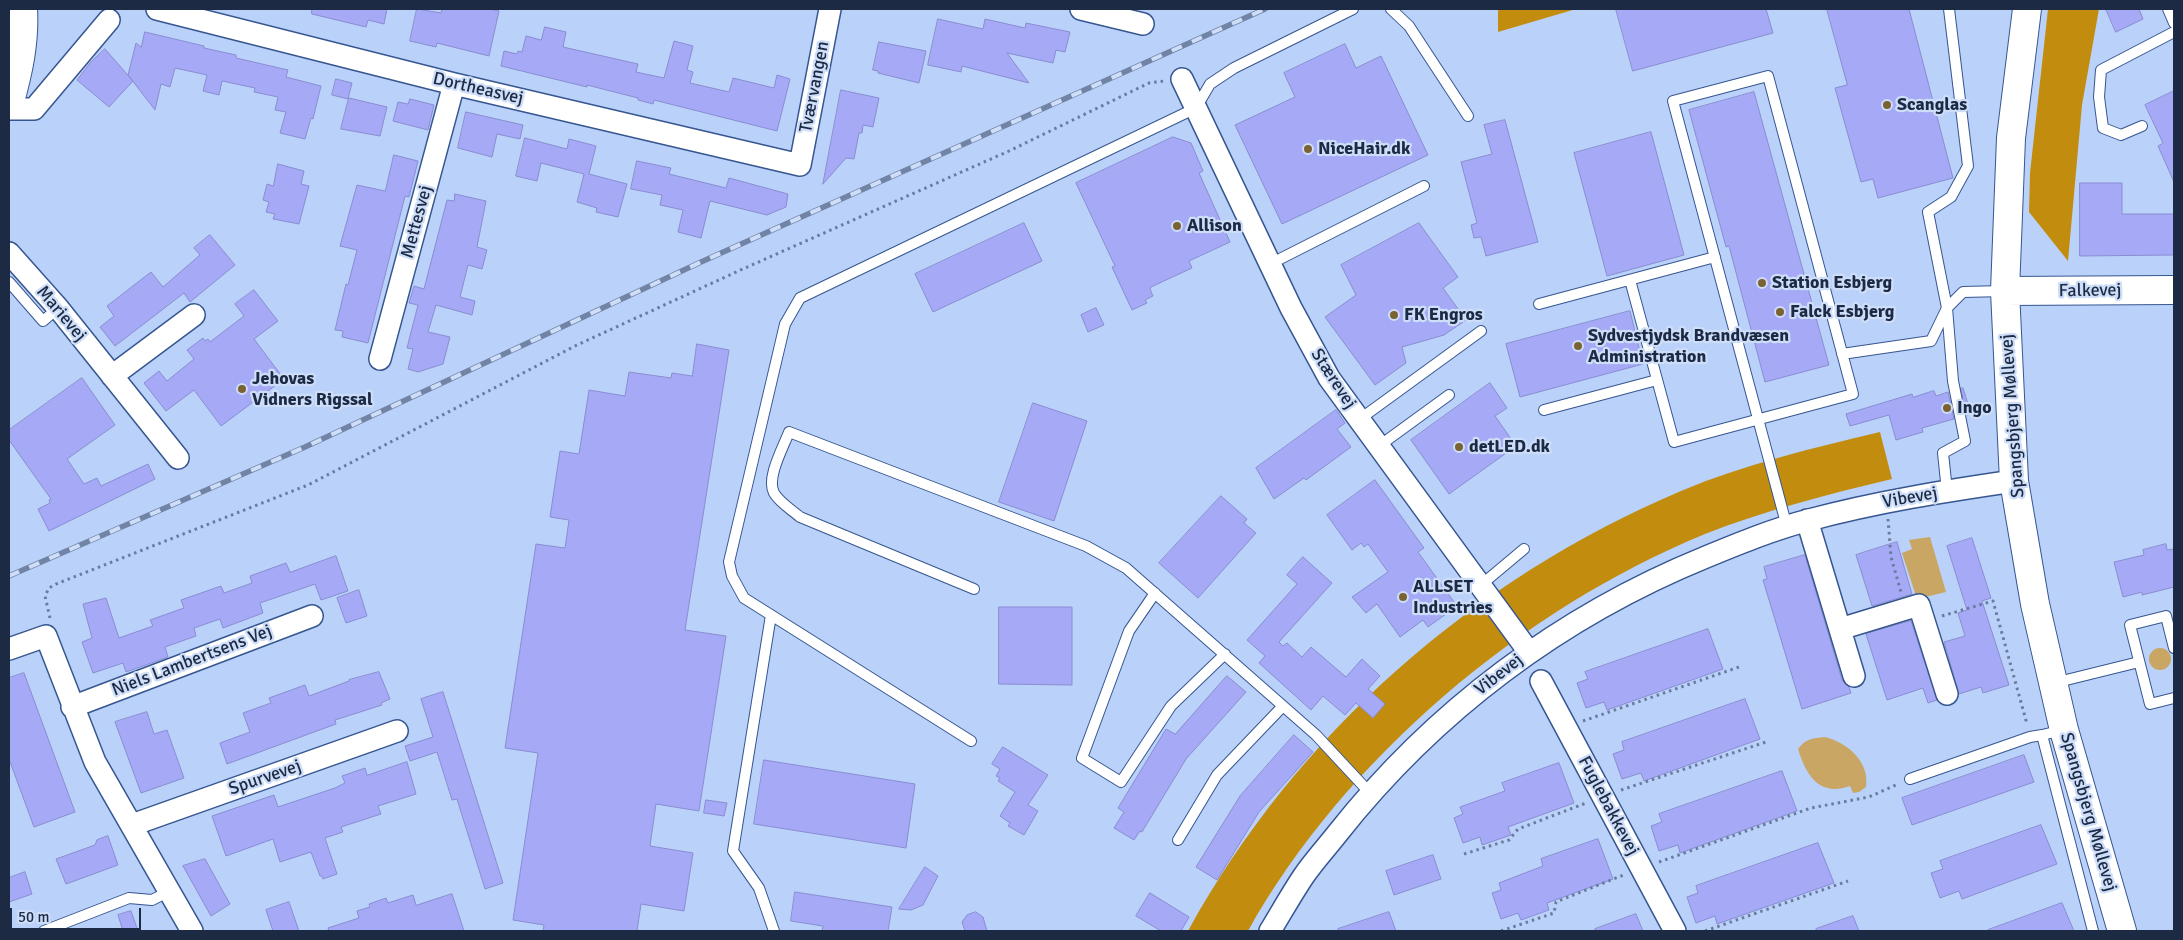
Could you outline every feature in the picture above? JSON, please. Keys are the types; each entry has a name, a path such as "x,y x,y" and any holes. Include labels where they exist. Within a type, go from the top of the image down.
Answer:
{"street":[{"path":"9,105 20,64 24,31 23,9"},
{"name":"Dortheasvej","path":"156,9 454,84 800,165"},
{"name":"Tværvangen","path":"800,165 830,9"},
{"path":"1081,9 1143,24"},
{"name":"Spangsbjerg Møllevej","path":"2028,9 2011,138 2006,291 2014,480 2035,604 2053,683 2053,732 2122,931"},
{"path":"9,109 34,109 109,20"},
{"name":"Stærevej","path":"1182,79 1291,308 1329,378 1529,652"},
{"name":"Mettesvej","path":"380,359 454,84"},
{"name":"Marievej","path":"9,253 58,308 178,458"},
{"name":"Falkevej","path":"2006,291 2174,290"},
{"path":"112,376 194,315"},
{"name":"Vibevej","path":"1270,931 1304,876 1370,793 1445,718 1529,652 1596,609 1666,573 1740,543 1797,523 1887,501 2014,480"},
{"path":"1797,523 1840,629 1854,676"},
{"path":"1840,629 1919,605 1946,694"},
{"name":"Niels Lambertsens Vej","path":"72,707 312,616"},
{"path":"9,649 46,636 72,707 95,762 192,931"},
{"name":"Fuglebakkevej","path":"1542,680 1675,931"},
{"name":"Spurvevej","path":"132,825 397,731"}],"lane":[{"path":"971,741 744,598 732,576 729,562 785,324 800,298 1196,108 1210,84 1234,68 1352,9"},
{"path":"1392,9 1409,26 1468,116"},
{"path":"1947,491 1943,452 1965,441 1953,381 1947,308 1928,212 1952,197 1968,166 1950,9"},
{"path":"2168,9 2174,23"},
{"path":"2142,126 2121,135 2103,128 2099,97 2101,70 2174,32"},
{"path":"1630,280 1674,442 1758,420 1853,394 1768,76 1673,101 1758,420 1797,523"},
{"path":"1270,264 1424,186"},
{"path":"1539,304 1715,257"},
{"path":"9,282 43,321 58,308"},
{"path":"1842,354 1931,341 1947,308 1962,292 2006,291"},
{"path":"1360,419 1481,331"},
{"path":"1544,410 1657,380"},
{"path":"1379,446 1449,395"},
{"path":"974,590 800,517 783,503 774,492 771,478 789,432 1086,546 1126,568 1316,735 1370,793"},
{"path":"1481,585 1524,549"},
{"path":"1154,593 1129,631 1082,758 1121,782 1171,706 1225,654"},
{"path":"771,615 733,851 759,888 774,931"},
{"path":"2174,648 2166,616 2130,625 2150,704 2174,698"},
{"path":"2053,683 2139,662"},
{"path":"1178,840 1217,775 1284,706"},
{"path":"1910,779 2030,737 2053,732 2093,931"},
{"path":"44,931 129,898 152,900 170,891"}],"path":[{"path":"46,636 52,625 45,596 49,588 56,584 308,485 577,344 1009,151 1149,83 1182,79"},
{"path":"1887,501 1890,557 1906,609"},
{"path":"1924,621 1992,601 2030,737"},
{"path":"1566,726 1739,667"},
{"path":"1464,854 1509,840 1518,829 1603,796 1769,741"},
{"path":"1502,931 1554,913 1556,902 1641,868 1811,808 1869,797 1910,779"},
{"path":"1704,931 1848,881"}],"shaded area":[{"path":"1498,9 1576,9 1498,32"},
{"path":"2048,9 2099,9 2082,105 2068,261 2029,212 2030,173"},
{"path":"1880,432 1892,479 1798,503 1751,517 1705,534 1637,565 1570,603 1506,647 1444,696 1387,749 1335,807 1288,867 1248,931 1188,931 1232,859 1282,791 1337,728 1397,670 1462,617 1532,569 1605,527 1681,491 1754,465"},
{"path":"1930,537 1946,592 1917,599 1902,553 1912,549 1909,540"},
{"path":"2160,648 2168,651 2171,659 2168,667 2160,670 2152,667 2149,659 2152,651"},
{"path":"1825,737 1842,744 1856,755 1861,762 1865,769 1866,787 1859,792 1853,793 1850,786 1830,789 1822,786 1815,781 1805,767 1798,749 1803,743"}],"building":[{"path":"312,9 387,9 384,24 368,20 366,27 312,14"},
{"path":"417,9 441,13 442,9 489,9 499,11 489,56 437,43 436,47 410,41"},
{"path":"1616,9 1766,9 1773,33 1633,71"},
{"name":"Scanglas","path":"1827,9 1909,9 1953,178 1878,198 1873,179 1861,182 1835,88 1847,85"},
{"path":"2106,9 2139,9 2143,19 2116,32"},
{"path":"938,19 983,29 985,19 1025,28 1026,23 1070,32 1065,52 1056,50 1053,63 1007,53 1029,83 962,66 961,72 928,65"},
{"path":"545,27 566,32 563,47 638,64 636,72 664,78 674,41 693,46 687,70 693,72 690,83 729,92 733,78 774,88 777,75 790,79 777,131 654,100 653,104 638,100 638,98 587,85 587,87 501,66 504,51 517,54 518,51 522,52 526,36 541,40"},
{"path":"145,32 236,55 236,58 288,70 286,77 321,86 313,119 311,118 305,139 280,133 286,112 275,110 278,97 254,92 255,88 222,81 219,95 203,91 207,75 175,68 170,87 161,84 155,110 128,75 136,43 141,47"},
{"path":"879,42 926,51 919,83 878,73 878,71 873,70"},
{"path":"1345,44 1356,68 1381,56 1428,155 1282,224 1235,125 1295,97 1284,73"},
{"path":"105,49 133,81 109,107 77,80 90,63"},
{"path":"336,79 352,83 348,99 332,95"},
{"path":"841,90 879,98 873,127 863,125 862,133 859,133 854,159 846,158 823,184"},
{"path":"2174,91 2174,182 2158,146 2163,143 2145,105"},
{"path":"1754,92 1829,365 1765,382 1729,246 1726,247 1689,110"},
{"path":"349,98 387,107 380,136 341,129"},
{"path":"410,99 434,105 428,130 393,121 398,102 408,104"},
{"path":"466,112 523,125 520,139 497,134 492,157 458,148"},
{"path":"1505,120 1538,242 1486,256 1481,237 1474,238 1471,225 1477,223 1461,162 1492,154 1484,125"},
{"path":"1651,132 1684,255 1607,276 1574,153"},
{"name":"Allison","path":"1173,137 1191,143 1203,171 1199,173 1230,242 1189,261 1192,268 1151,287 1153,296 1145,300 1147,303 1132,310 1112,267 1115,266 1076,183"},
{"path":"525,138 567,149 569,139 596,146 589,174 627,184 618,217 596,212 597,208 577,202 584,174 541,163 537,181 516,176"},
{"path":"394,155 418,161 409,197 405,196 368,343 342,337 343,331 335,330 346,284 348,285 357,250 340,246 357,185 385,191"},
{"path":"637,161 671,168 669,174 726,188 729,178 788,194 786,207 767,215 710,201 701,238 678,232 683,210 660,205 662,195 631,189"},
{"path":"278,164 304,171 301,184 309,186 299,224 273,219 275,214 266,212 269,202 263,200 267,184 273,186"},
{"path":"2080,183 2122,183 2122,214 2174,214 2174,255 2080,256"},
{"path":"455,194 486,201 477,247 487,250 482,269 468,265 460,297 475,301 472,315 436,305 428,332 450,337 443,364 418,372 408,369 413,349 407,348 418,305 409,303 414,286 424,289 447,200 454,201"},
{"path":"1024,223 1042,261 933,312 915,274"},
{"path":"1419,223 1458,277 1443,288 1466,320 1444,335 1402,347 1406,363 1375,385 1325,317 1356,295 1341,265"},
{"path":"210,235 235,265 190,302 184,293 115,346 100,327 114,316 107,306 151,272 163,287 200,255 194,248"},
{"path":"254,290 278,321 254,339 284,379 221,426 194,390 166,411 144,383 159,371 167,381 194,359 187,350 203,338 205,341 208,339 210,342 244,316 235,304"},
{"path":"1096,308 1104,325 1088,332 1081,315"},
{"path":"1630,311 1643,364 1520,397 1506,344"},
{"path":"697,344 729,350 685,630 726,636 699,811 656,804 650,846 693,853 684,911 641,904 637,931 543,931 544,925 513,920 538,753 505,748 536,544 565,548 569,520 550,517 560,451 579,454 589,390 625,396 629,372 671,378 672,373 692,376"},
{"path":"82,378 115,425 67,459 84,484 97,478 101,486 148,464 155,479 49,531 38,509 50,503 49,500 51,499 9,440 9,430"},
{"path":"1490,383 1507,408 1495,416 1516,446 1449,494 1411,440"},
{"path":"1961,388 1963,388 1971,414 1967,415"},
{"path":"1934,391 1936,396 1948,392 1954,419 1922,428 1923,432 1896,440 1889,415 1850,426 1846,414 1912,394 1913,397"},
{"path":"1033,403 1087,421 1054,521 999,502"},
{"path":"1336,410 1345,423 1337,429 1351,447 1306,480 1304,478 1274,499 1256,468"},
{"path":"1375,480 1424,548 1418,552 1457,606 1428,627 1423,620 1400,637 1377,604 1366,613 1352,597 1388,572 1368,544 1364,547 1361,543 1352,550 1327,515"},
{"path":"1221,496 1247,519 1244,523 1256,533 1198,598 1159,563"},
{"path":"1972,538 1991,598 1982,601 2009,685 1983,693 1981,687 1959,694 1944,642 1965,636 1958,613 1967,610 1947,546"},
{"path":"1897,542 1912,594 1872,606 1856,555"},
{"path":"2166,544 2167,550 2174,549 2174,587 2142,595 2142,592 2123,597 2114,562 2144,555 2143,550"},
{"path":"1805,555 1842,680 1849,687 1851,693 1802,709 1763,580 1767,579 1764,567"},
{"path":"336,556 348,591 321,600 315,584 260,603 263,613 223,628 220,619 194,628 196,636 165,647 168,657 126,672 123,663 93,673 82,642 92,638 83,604 106,598 119,638 153,626 150,620 184,608 181,600 221,586 224,593 252,583 250,576 286,563 290,572"},
{"path":"1303,557 1332,583 1279,642 1283,646 1287,643 1302,657 1311,647 1346,677 1362,659 1380,676 1368,689 1385,704 1373,718 1356,703 1345,715 1323,696 1311,710 1259,663 1265,656 1247,640 1297,584 1287,575"},
{"path":"359,590 367,616 346,623 337,598"},
{"path":"999,607 1072,607 1072,685 999,684"},
{"path":"1911,621 1937,700 1928,703 1923,688 1887,700 1866,634"},
{"path":"1708,629 1723,669 1607,710 1604,702 1586,708 1577,683 1588,679 1585,672"},
{"path":"379,672 390,699 381,703 382,705 335,720 336,724 227,764 220,743 250,732 243,713 271,703 269,698 305,685 309,696 349,680"},
{"path":"24,673 75,812 34,827 9,759 9,678"},
{"path":"1227,676 1246,692 1186,759 1142,832 1140,831 1134,840 1114,828 1124,812 1118,808 1166,729 1175,734"},
{"path":"443,692 503,883 485,889 457,799 452,800 437,752 410,761 405,746 433,737 421,699"},
{"path":"1745,699 1760,739 1644,781 1641,773 1622,779 1613,754 1624,750 1622,742"},
{"path":"147,712 154,734 167,730 184,778 141,793 115,722"},
{"path":"1294,735 1313,752 1259,812 1217,880 1196,867 1240,796"},
{"path":"1003,747 1048,775 1028,805 1038,811 1024,835 1008,826 1010,823 1000,816 1015,792 998,781 1000,778 996,776 1000,769 992,764"},
{"path":"2024,755 2034,782 1912,825 1902,798"},
{"path":"764,760 915,784 906,848 754,824"},
{"path":"407,762 416,794 378,806 381,814 341,827 343,832 325,838 337,874 323,879 320,876 311,852 280,862 273,839 226,856 212,816 274,795 278,807 335,788 345,783 342,776 365,768 367,775"},
{"path":"1559,763 1574,803 1508,827 1511,835 1482,845 1480,837 1463,843 1454,818 1463,814 1460,807 1505,791 1502,783"},
{"path":"1782,771 1797,811 1680,853 1678,845 1659,851 1651,826 1662,822 1659,814"},
{"path":"706,800 727,803 724,816 704,813"},
{"path":"2041,825 2057,864 1962,899 1959,891 1940,898 1931,873 1943,869 1940,861"},
{"path":"108,836 118,865 66,884 56,859 95,845 97,840"},
{"path":"1598,839 1613,879 1547,903 1549,910 1521,920 1518,913 1501,919 1492,893 1501,890 1499,883 1543,866 1541,859"},
{"path":"1818,843 1834,883 1717,924 1715,916 1696,923 1687,897 1698,893 1696,886"},
{"path":"1433,855 1441,879 1394,895 1386,871"},
{"path":"205,859 230,904 211,916 183,866"},
{"path":"925,867 938,876 923,905 911,910 899,909"},
{"path":"25,872 32,894 9,902 9,878"},
{"path":"795,892 892,907 888,931 822,931 823,926 791,921"},
{"path":"1150,893 1189,917 1181,931 1161,931 1136,916"},
{"path":"452,894 464,931 329,931 328,928 359,918 357,911 370,907 369,904 386,898 388,903 413,895 416,905"},
{"path":"289,902 299,931 273,931 266,910"},
{"path":"2062,903 2074,931 1988,931 1988,930"},
{"path":"131,911 138,931 123,931 118,915"},
{"path":"976,912 983,917 987,931 965,931 962,922 967,915"},
{"path":"1389,912 1396,931 1339,931 1338,929"},
{"path":"1636,914 1643,931 1595,931 1595,929"},
{"path":"1853,916 1859,931 1816,931 1816,929"}],"railway":[{"path":"9,576 305,447 701,262 1265,9"}],"place":[{"name":"Scanglas","path":"1887,105"},
{"name":"NiceHair.dk","path":"1308,149"},
{"name":"Allison","path":"1177,226"},
{"name":"Station Esbjerg","path":"1762,283"},
{"name":"Falck Esbjerg","path":"1780,312"},
{"name":"FK Engros","path":"1394,315"},
{"name":"Sydvestjydsk Brandvæsen Administration","path":"1578,346"},
{"name":"Jehovas Vidners Rigssal","path":"242,389"},
{"name":"Ingo","path":"1947,408"},
{"name":"detLED.dk","path":"1459,447"},
{"name":"ALLSET Industries","path":"1403,597"}]}
